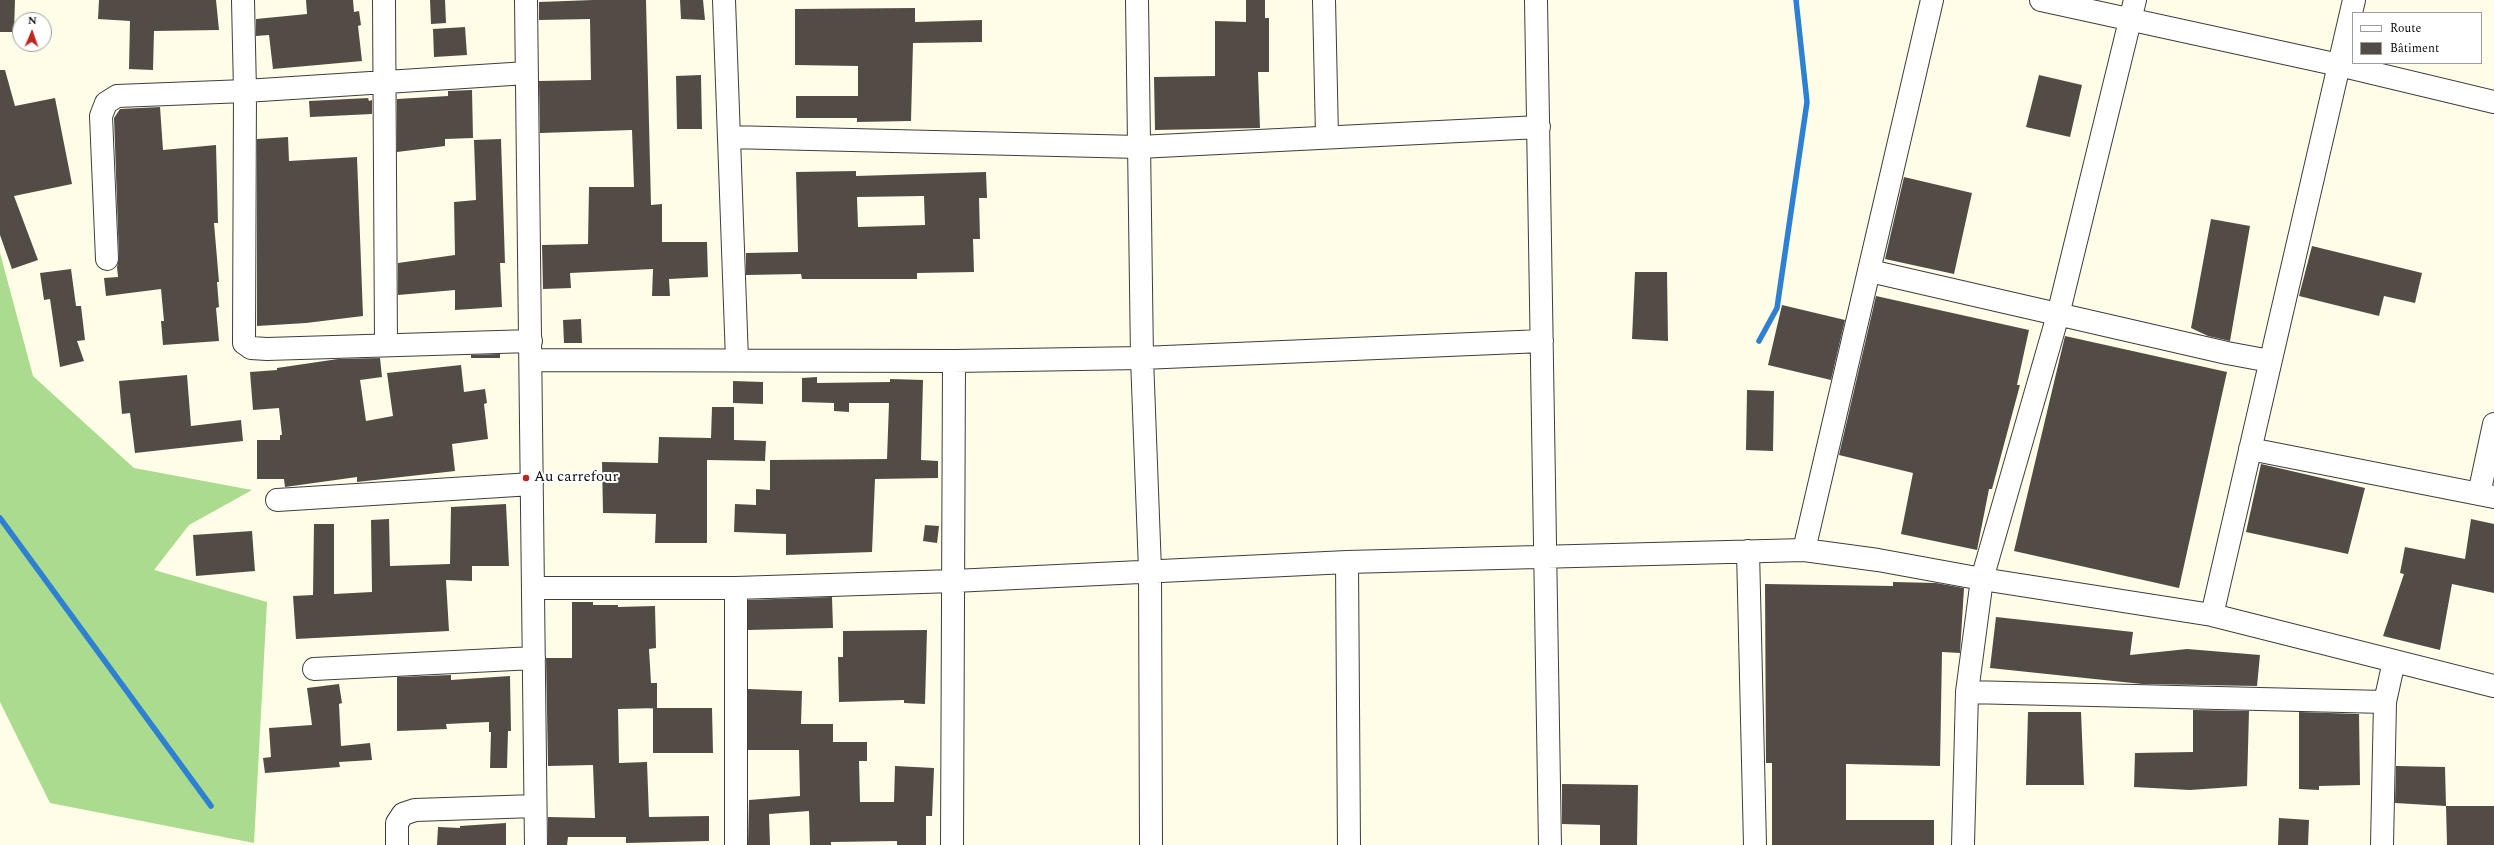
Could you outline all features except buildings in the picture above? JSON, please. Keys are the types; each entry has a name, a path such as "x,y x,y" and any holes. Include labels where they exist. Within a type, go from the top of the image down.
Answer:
{"street":[{"path":"243,0 245,91 244,343 251,348 267,349 386,344 737,360 954,360 1142,358 1542,341"},
{"path":"384,0 386,344"},
{"path":"526,0 536,845"},
{"path":"724,0 737,360"},
{"path":"1137,0 1142,358 1150,570 1151,845"},
{"path":"1324,0 1328,136"},
{"path":"1536,0 1550,845"},
{"path":"1804,550 1932,0"},
{"path":"2041,0 2132,10 2339,65 2494,102"},
{"path":"2212,615 2354,0"},
{"path":"1963,845 1967,692 1982,579 2058,315 2132,10"},
{"path":"107,259 101,116 106,103 117,96 129,94 245,91 527,73"},
{"path":"729,137 1139,147 1328,136 1538,127"},
{"path":"1870,271 2058,315 2270,361"},
{"path":"952,845 954,360"},
{"path":"2250,449 2486,496 2494,424"},
{"path":"277,500 532,484"},
{"path":"533,588 736,588 954,581 1150,570 1346,562 1804,550 1878,560 1982,579 2212,615 2494,686"},
{"path":"1748,551 1755,845"},
{"path":"1346,562 1349,845"},
{"path":"736,588 736,845"},
{"path":"314,669 534,658"},
{"path":"2382,845 2385,702 2394,661"},
{"path":"1967,692 2385,702"},
{"path":"397,845 397,823 403,814 409,812 535,806"}],"green space":[{"path":"0,253 33,376 134,468 252,490 189,525 154,570 267,602 254,843 50,803 0,702"}],"waterway":[{"path":"1759,341 1777,308 1807,102 1796,0"},
{"path":"0,518 211,806"}],"place":[{"name":"Au carrefour","path":"526,478"}]}
